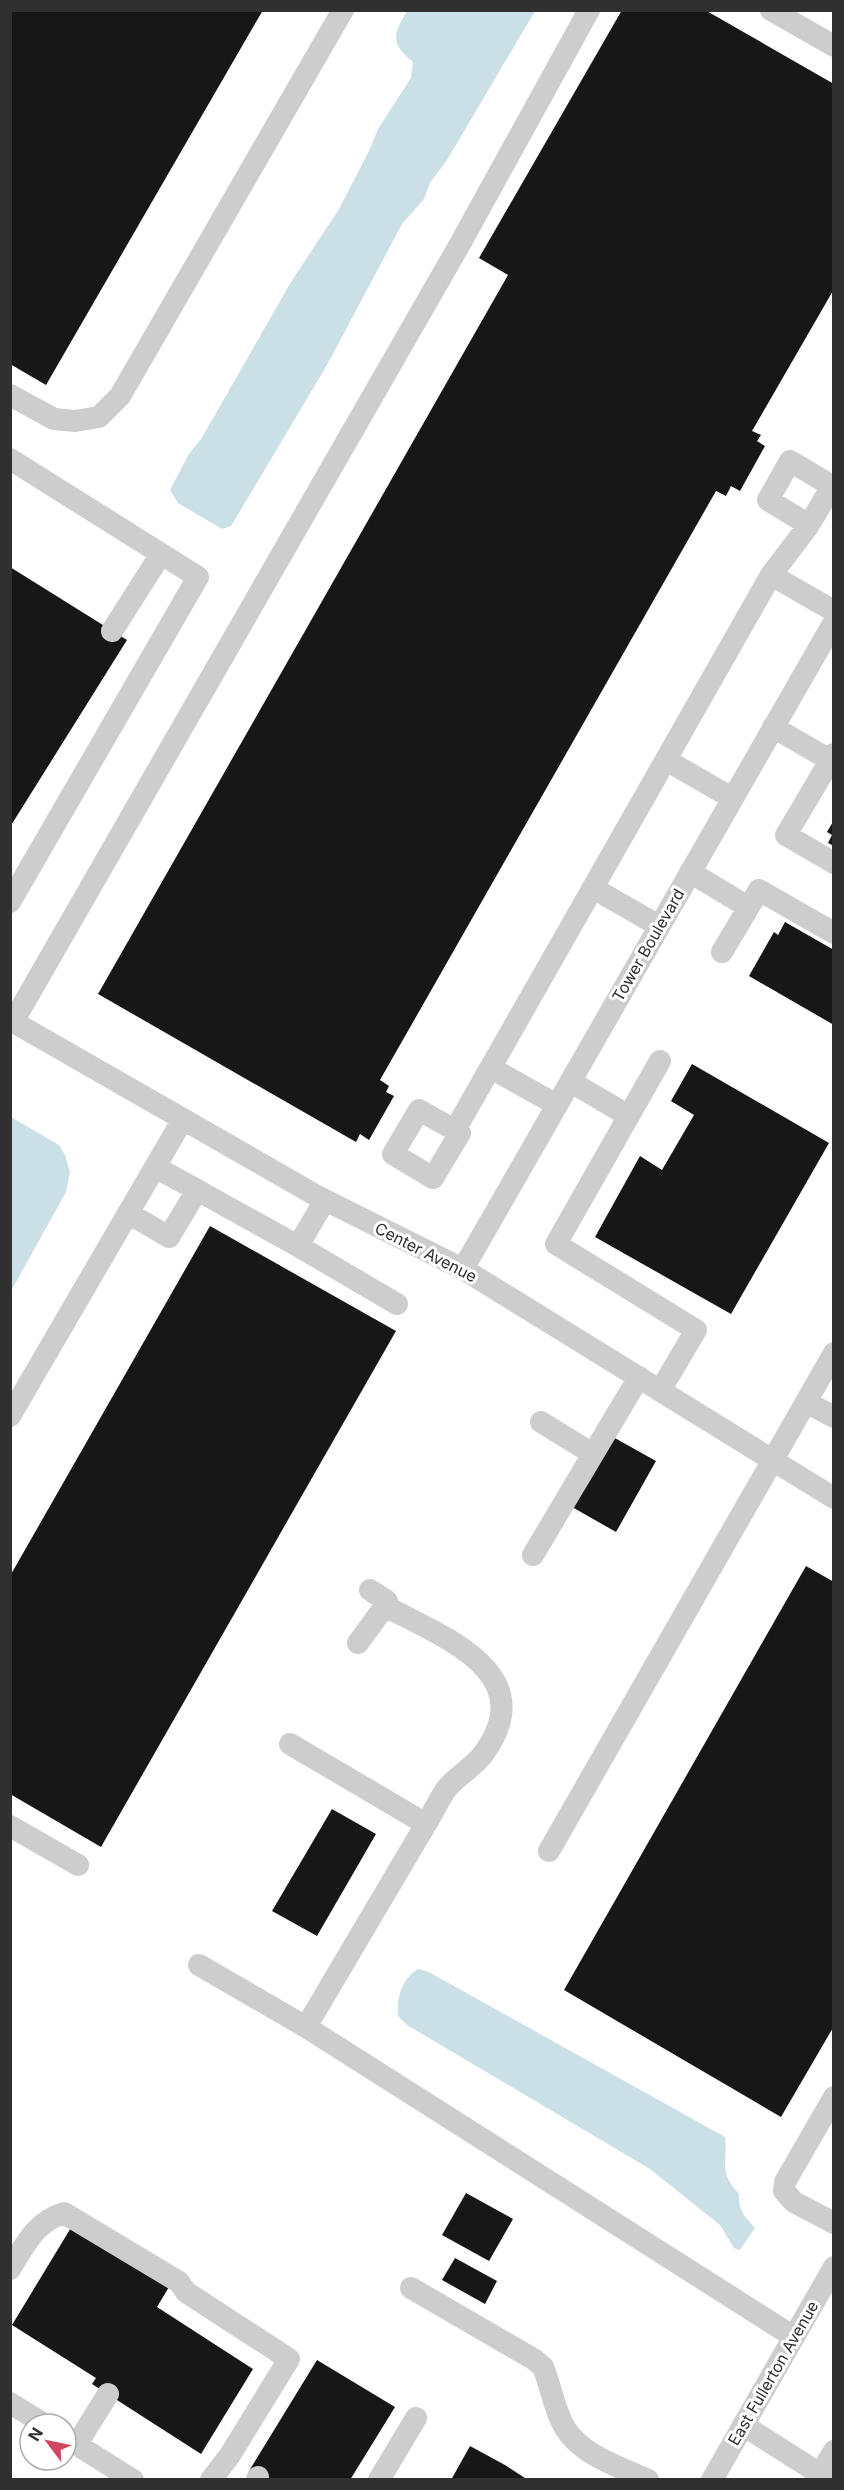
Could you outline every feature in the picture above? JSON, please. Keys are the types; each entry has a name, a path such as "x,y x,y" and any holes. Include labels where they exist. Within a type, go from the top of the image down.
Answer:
{"street":[{"path":"10,395 54,419 75,421 99,417 120,396 343,10"},
{"path":"12,1021 460,244 590,10"},
{"path":"771,10 834,46"},
{"path":"10,459 198,577 10,902"},
{"path":"455,1130 771,575 809,525 833,485 790,461 768,500 809,525"},
{"path":"112,631 161,554"},
{"path":"771,575 834,611"},
{"name":"Tower Boulevard","path":"464,1269 833,623"},
{"path":"773,727 832,757 786,835 834,863"},
{"path":"666,760 732,798"},
{"path":"690,872 748,907"},
{"path":"593,888 659,926"},
{"path":"722,952 759,890 834,933"},
{"name":"Center Avenue","path":"12,1021 325,1200 464,1269 834,1498"},
{"path":"660,1061 556,1244 696,1330 660,1391"},
{"path":"491,1068 557,1105"},
{"path":"571,1082 629,1116"},
{"path":"10,1416 183,1119"},
{"path":"155,1167 397,1304"},
{"path":"129,1213 169,1237 197,1190"},
{"path":"297,1246 325,1200"},
{"path":"549,1851 833,1357"},
{"path":"533,1555 639,1377"},
{"path":"806,1402 834,1417"},
{"path":"541,1422 593,1454"},
{"path":"306,2027 447,1788 485,1752 498,1728 503,1710 501,1693 494,1678 482,1664 465,1651 377,1598 358,1643"},
{"path":"290,1744 426,1824"},
{"path":"10,1826 78,1865"},
{"path":"199,1965 306,2027 794,2337"},
{"path":"834,2097 785,2182 784,2191 794,2202 834,2223"},
{"path":"10,2269 38,2226 64,2213 179,2282 186,2292 289,2359 231,2455 211,2480"},
{"name":"East Fullerton Avenue","path":"712,2480 834,2267"},
{"path":"411,2288 535,2360 543,2367 565,2429 582,2446 597,2456 648,2480"},
{"path":"78,2432 108,2394"},
{"path":"10,2403 25,2412"},
{"path":"379,2480 416,2418"},
{"path":"743,2425 821,2478 834,2451"},
{"path":"78,2445 133,2480"}],"shaded area":[{"path":"407,11 535,11 447,160 430,183 424,199 402,224 327,365 231,526 222,529 178,503 170,490 291,282 339,209 378,129 411,78 413,62 400,49 396,38"},
{"path":"11,1117 59,1145 70,1172 66,1192 11,1291"},
{"path":"418,1969 427,1971 725,2137 726,2173 739,2194 743,2213 755,2228 740,2250 734,2248 720,2225 650,2169 407,2025 398,2016 399,1996 408,1978"}],"building":[{"path":"10,10 263,10 46,385 10,364"},
{"path":"622,10 705,10 834,84 834,289 752,431 761,435 757,441 765,446 740,491 731,486 726,496 716,491 380,1080 389,1086 386,1092 394,1096 369,1140 360,1134 356,1142 98,994 508,275 479,258"},
{"path":"10,567 127,640 10,827"},
{"path":"834,820 834,846 828,843 832,835 827,832"},
{"path":"785,922 834,950 834,1025 749,976 774,932 778,935"},
{"path":"692,1064 829,1143 731,1314 595,1237 640,1156 662,1170 694,1115 671,1101"},
{"path":"210,1226 396,1331 101,1847 10,1794 10,1576"},
{"path":"613,1437 656,1461 616,1532 572,1507"},
{"path":"806,1566 834,1582 834,2026 781,2117 564,1990"},
{"path":"332,1809 376,1834 317,1936 272,1911"},
{"path":"466,2193 513,2219 489,2261 442,2235"},
{"path":"72,2226 169,2287 157,2307 253,2369 201,2454 92,2384 96,2378 12,2325"},
{"path":"455,2258 497,2281 485,2304 442,2280"},
{"path":"317,2360 395,2407 350,2480 263,2480 249,2471"},
{"path":"470,2446 505,2465 528,2480 451,2480"}]}
